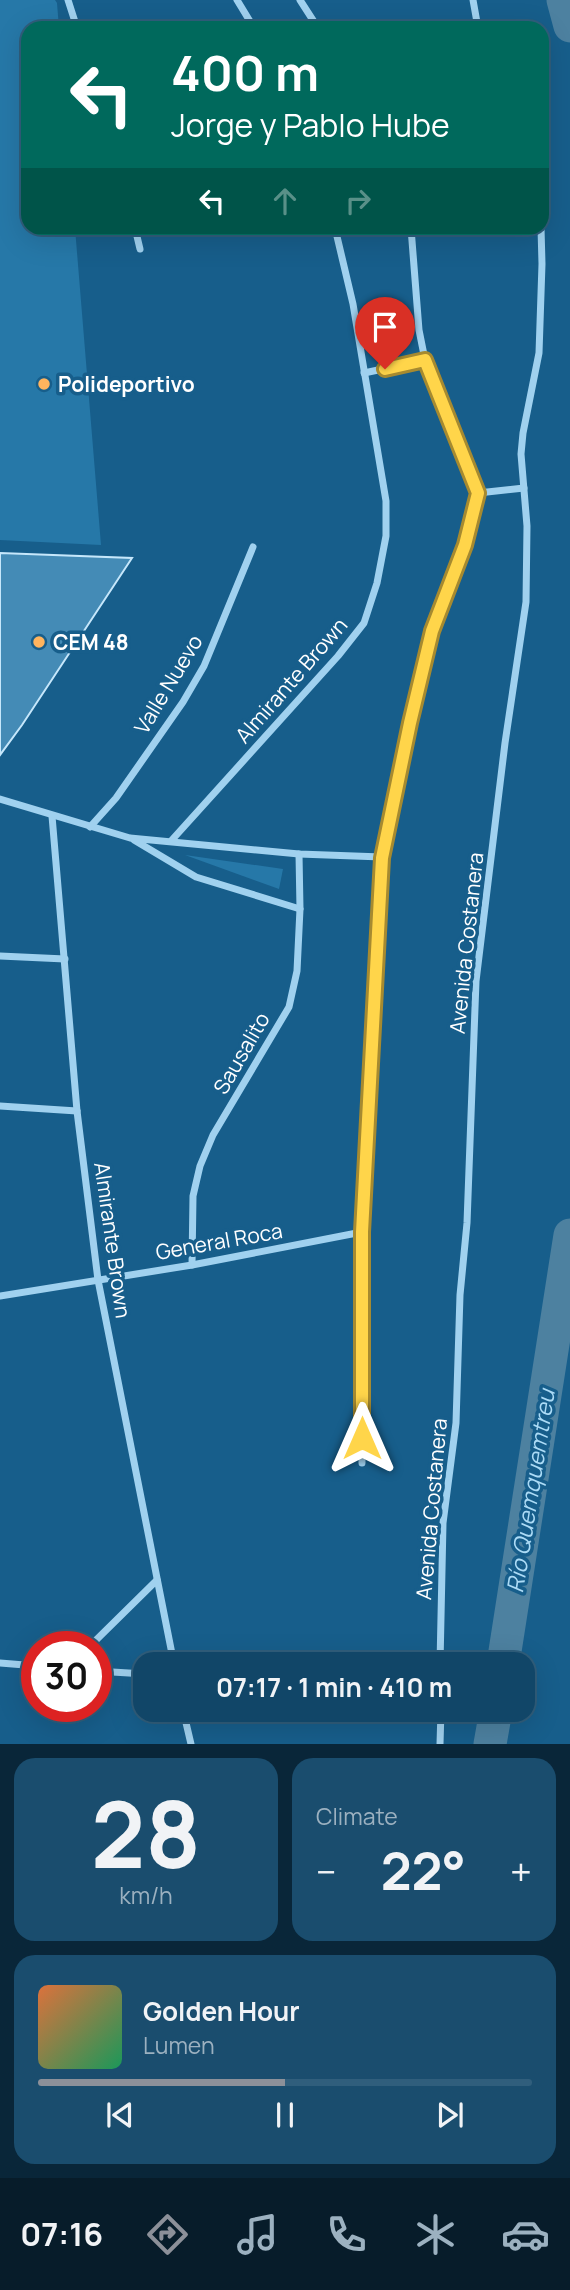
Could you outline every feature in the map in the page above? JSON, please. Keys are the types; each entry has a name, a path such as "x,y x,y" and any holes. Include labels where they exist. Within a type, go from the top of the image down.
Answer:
{"street":[{"path":"68,0 75,21"},
{"path":"237,0 250,21"},
{"path":"300,0 314,21"},
{"path":"473,0 477,21"},
{"path":"137,235 140,248"},
{"name":"Almirante Brown","path":"171,841 338,656 364,623 377,583 386,536 386,501 353,304 337,235"},
{"path":"362,1463 362,1232 382,858 432,631 465,545 478,493 425,360 419,330 412,235"},
{"name":"Avenida Costanera","path":"440,1652 443,1523 456,1423 476,981 505,743 526,602 527,526 522,454 523,433 539,353 541,235"},
{"path":"364,373 425,360"},
{"path":"478,493 524,488"},
{"name":"Valle Nuevo","path":"90,827 116,798 183,702 204,666 253,547"},
{"path":"0,799 130,838 299,854 382,858"},
{"name":"Almirante Brown","path":"52,816 78,1111 98,1280 172,1652"},
{"path":"130,838 196,877 300,909"},
{"name":"Sausalito","path":"192,1265 193,1196 200,1166 213,1136 289,1007 297,971 299,854"},
{"path":"0,956 65,959"},
{"path":"0,1106 78,1111"},
{"name":"General Roca","path":"0,1296 192,1265 362,1232"},
{"path":"105,1631 157,1580"},
{"path":"0,1663 21,1665"},
{"path":"112,1672 133,1673"},
{"path":"186,1722 191,1744"},
{"path":"440,1744 441,1722"}],"shaded area":[{"name":"Polideportivo","path":"0,0 55,0 58,21 21,21 21,235 76,235 101,545 0,540"},
{"path":"185,855 283,869 279,889"}],"building":[{"name":"CEM 48","path":"0,553 132,558 0,755"}],"waterway":[{"name":"Río Quemquemtreu","path":"563,0 570,26"},
{"name":"Río Quemquemtreu","path":"505,1652 570,1235"},
{"name":"Río Quemquemtreu","path":"490,1744 494,1722"}],"place":[{"name":"Polideportivo","path":"44,384"},
{"name":"CEM 48","path":"39,642"}],"route":[{"path":"362,1438 362,1232 382,858 432,631 465,545 478,493 425,360 385,369"}]}
